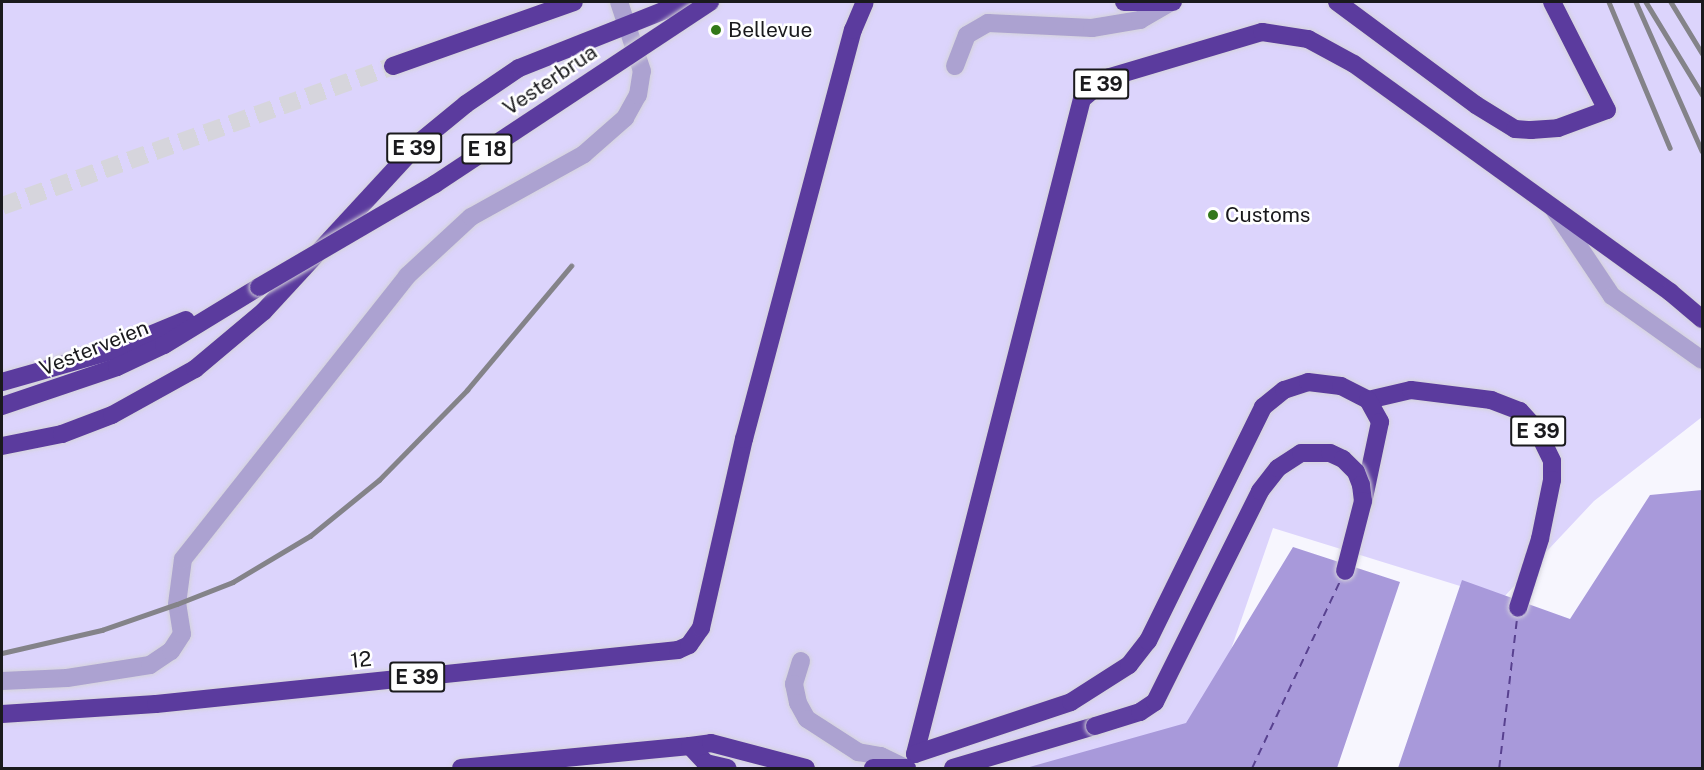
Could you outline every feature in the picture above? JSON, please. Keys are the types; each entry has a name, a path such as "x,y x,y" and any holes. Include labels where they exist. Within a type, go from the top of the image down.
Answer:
{"highway":[{"path":"393,66 574,2"},
{"name":"E 39","path":"2,446 62,434 112,415 195,369 264,311 421,141 466,104 519,68 686,2"},
{"name":"Vesterbrua","path":"198,319 259,287 435,184 710,2"},
{"name":"12","path":"2,714 156,704 678,650 689,645 701,628 744,440 853,30 865,2"},
{"path":"1124,2 1171,2"},
{"path":"1337,2 1515,129 1558,128 1607,110 1552,2"},
{"name":"E 39","path":"909,765 1082,99 1107,78 1262,32 1308,39 1354,64 1702,319"},
{"name":"Vesterveien","path":"2,382 111,351 198,319"},
{"name":"Vesterveien","path":"2,406 117,367 198,319"},
{"path":"873,768 909,765 1071,702 1129,665 1148,641 1263,407 1284,390 1308,382 1341,386 1368,400 1380,422 1379,444 1345,571 1363,501 1361,485 1356,472 1343,459 1330,453 1301,453 1278,468 1260,491 1155,702 1140,712 953,768"},
{"name":"E 39","path":"1368,400 1411,390 1491,400 1520,411 1537,430 1552,461 1552,480 1540,539 1518,608"},
{"path":"460,768 711,743 806,768"},
{"path":"690,746 706,763 727,768"}],"street":[{"path":"2,681 67,678 150,665 171,651 182,634 177,604 183,559 408,276 471,218 584,154 625,118 638,95 642,71 629,25 619,2"},
{"path":"955,66 967,35 988,23 1092,28 1140,20 1171,2"},
{"path":"1552,207 1612,296 1702,360"},
{"path":"801,661 794,684 798,703 807,719 858,752 881,756 909,765"}],"shaded area":[{"path":"2,2 1702,2 1702,417 1594,501 1502,599 1273,528 1201,736 1083,768 2,768"},
{"path":"1702,490 1702,768 1398,768 1462,580 1570,619 1650,495"},
{"path":"1293,547 1400,582 1337,768 1026,768 1186,723"}],"ferry route":[{"path":"1252,768 1342,577"},
{"path":"1499,768 1517,617"}],"tunnel":[{"path":"2,206 393,66"}],"railway":[{"path":"1609,2 1670,148"},
{"path":"1636,2 1702,151"},
{"path":"1646,2 1702,94"},
{"path":"1671,2 1702,53"},
{"path":"2,653 102,630 177,604 233,582 310,536 379,480 467,390 571,266"}],"place":[{"name":"Bellevue","path":"716,30"},
{"name":"Customs","path":"1213,215"}]}
